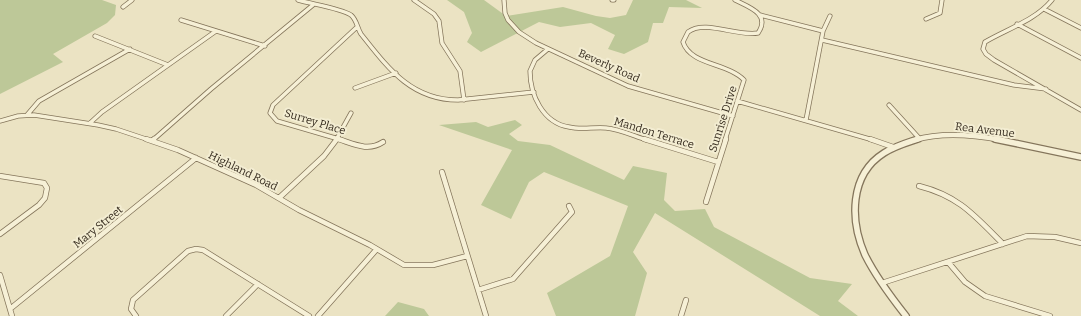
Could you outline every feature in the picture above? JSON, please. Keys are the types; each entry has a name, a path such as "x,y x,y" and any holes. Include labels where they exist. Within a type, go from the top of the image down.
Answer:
{"street":[{"path":"123,7 132,0"},
{"path":"298,0 348,13 355,19 360,32 396,74 406,84 430,96 446,100 464,100 534,92"},
{"path":"414,0 434,14 439,21 442,43 460,71 464,100"},
{"name":"Beverly Road","path":"504,0 505,13 511,24 524,36 548,49 628,86 733,116"},
{"path":"735,0 756,11 760,15 823,31"},
{"path":"926,19 940,13 942,0"},
{"path":"1052,0 1050,5 1044,9 985,42 983,50 994,60 1081,110"},
{"path":"152,141 179,116 313,5"},
{"path":"1044,9 1081,28"},
{"name":"Sunrise Drive","path":"706,202 744,82 741,75 734,71 692,56 684,48 684,43 688,32 697,27 706,27 748,34 758,33 762,22 760,15"},
{"path":"806,120 823,31 830,16"},
{"path":"181,20 265,46"},
{"path":"1017,24 1081,58"},
{"name":"Surrey Place","path":"357,27 273,105 270,110 272,116 277,120 368,148 377,146 383,142"},
{"path":"90,123 102,112 216,31"},
{"path":"95,36 168,65"},
{"path":"822,40 1014,85 1046,89"},
{"path":"27,115 39,101 130,49"},
{"name":"Mandon Terrace","path":"548,49 536,60 530,70 530,77 538,106 542,114 552,122 576,129 594,127 608,128 718,162"},
{"path":"355,88 396,74"},
{"path":"737,101 852,133 893,147"},
{"path":"889,105 919,138"},
{"path":"279,198 324,156 337,139 352,113"},
{"name":"Highland Road","path":"0,120 27,115 116,128 196,158 256,185 376,250 397,263 409,266 433,265 467,256"},
{"name":"Rea Avenue","path":"906,316 869,263 858,236 855,218 855,197 861,178 874,160 893,147 919,138 943,136 984,138 1081,157"},
{"name":"Mary Street","path":"10,309 196,158"},
{"path":"442,172 486,316"},
{"path":"0,176 44,183 47,188 47,195 39,206 0,234"},
{"path":"919,186 941,191 962,203 1003,244"},
{"path":"478,290 513,279 572,212 569,206"},
{"path":"882,283 1027,236 1057,236 1081,244"},
{"path":"136,316 131,311 130,307 133,300 185,254 192,250 203,250 309,316"},
{"path":"318,316 376,250"},
{"path":"948,262 965,282 985,296 1050,316"},
{"path":"0,275 12,316"},
{"path":"226,316 258,284"},
{"path":"681,316 686,300"}],"green space":[{"path":"0,0 102,0 116,5 115,15 107,23 53,54 63,62 0,94"},
{"path":"447,0 484,0 506,16 563,7 596,16 610,18 626,15 633,0 686,0 702,8 669,7 663,23 653,23 648,42 624,54 608,49 615,35 591,23 560,27 539,22 481,52 467,42 472,33 464,12"},
{"path":"515,120 522,125 509,134 518,141 550,145 624,180 633,166 667,173 664,200 675,211 705,209 714,227 810,278 852,284 838,301 858,316 820,316 655,213 633,252 647,273 635,316 556,316 547,293 610,256 628,206 544,172 529,182 511,219 481,205 512,150 439,125 476,122 488,127"},
{"path":"398,302 424,309 429,316 385,316"}]}
